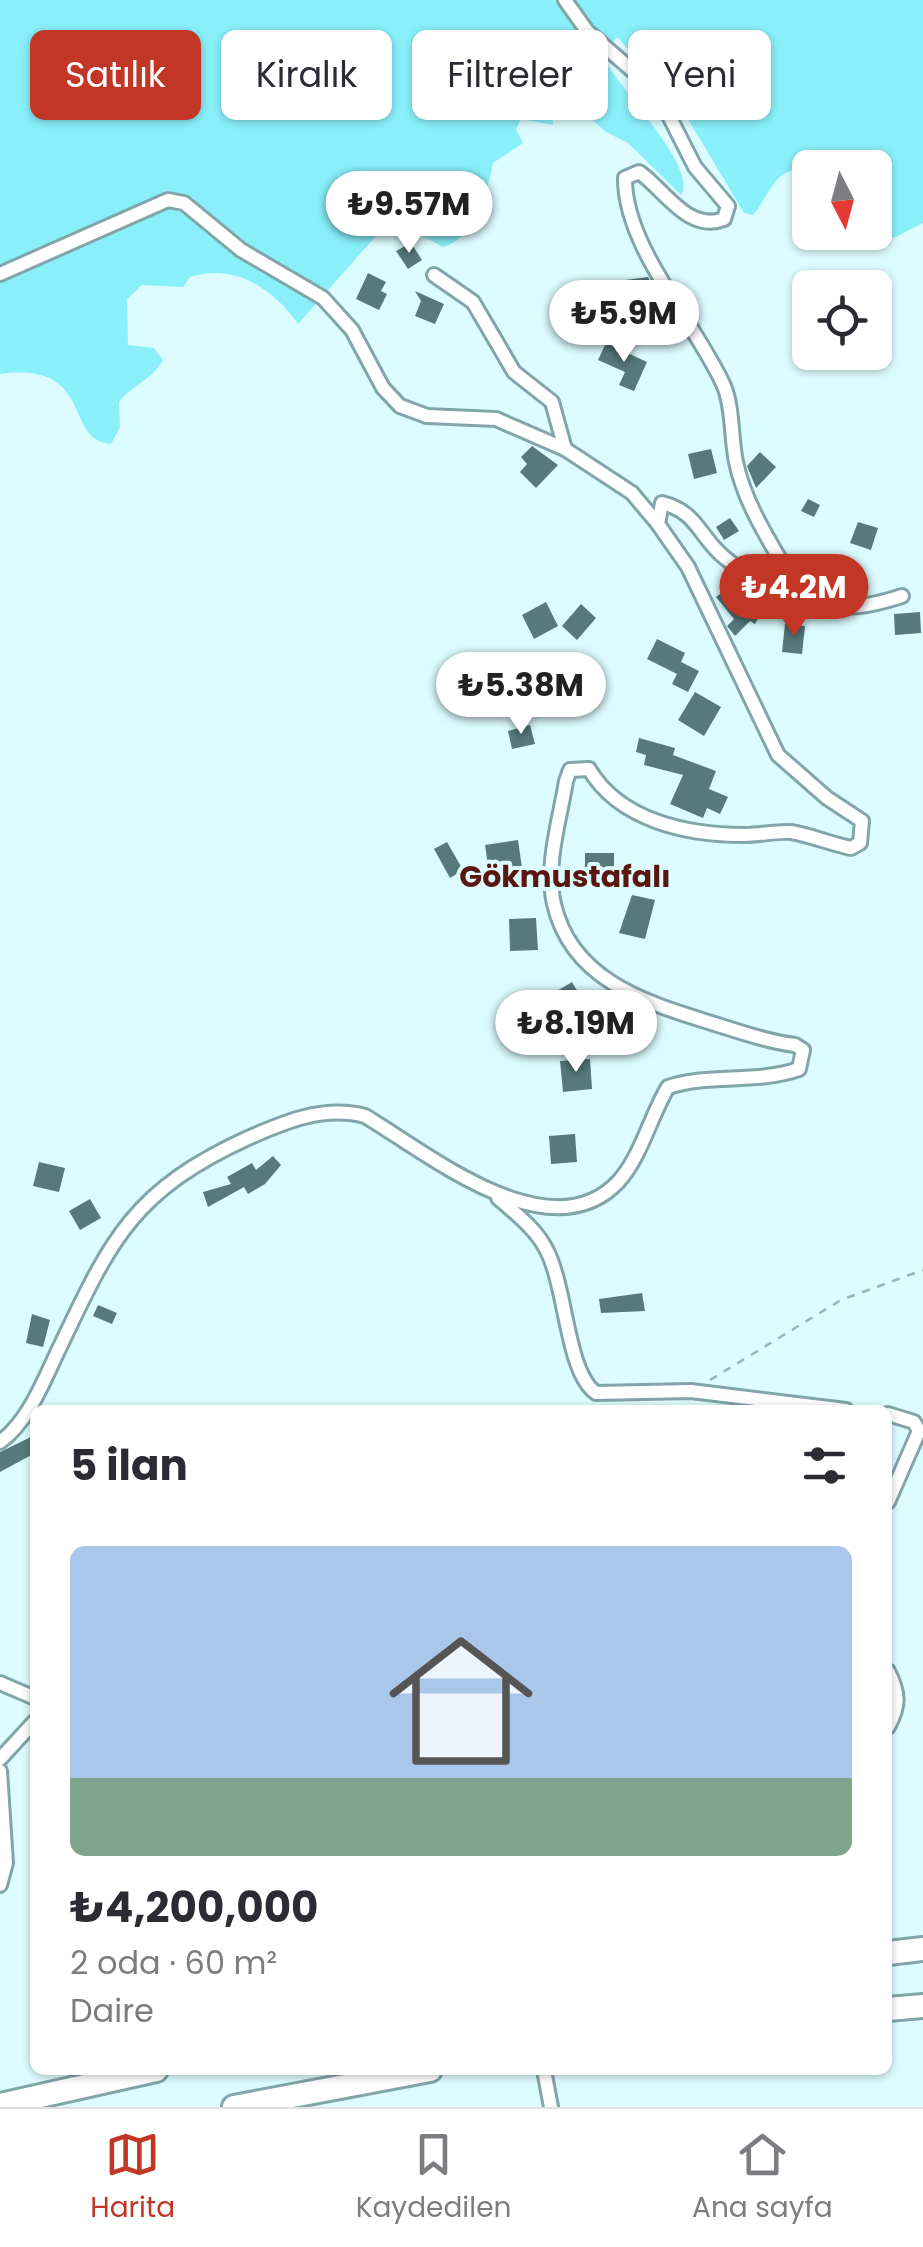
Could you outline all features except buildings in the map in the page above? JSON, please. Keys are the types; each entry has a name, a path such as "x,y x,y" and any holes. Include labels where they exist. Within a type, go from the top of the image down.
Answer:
{"highway":[{"path":"892,1953 923,1949"},
{"path":"892,2009 923,2006"},
{"path":"0,2105 134,2075"},
{"path":"234,2107 404,2075"}],"street":[{"path":"565,0 587,31 641,78 664,108 695,167 728,206 724,219 709,223 678,208 639,172 625,178 630,210 641,240 726,390 736,465 761,528 788,573 781,587"},
{"path":"0,274 168,200 184,203 241,250 324,298 352,330 384,388 400,406 427,416 496,419 565,448 632,493 658,524 688,566 778,755 826,798 852,812 862,821 864,832 860,844 850,848 790,832 743,835 672,828 635,814 598,785 588,769 570,770 552,870 554,905 571,943 592,970 634,999 794,1045 803,1050 799,1069 780,1076 690,1080 668,1087 616,1184 592,1198 558,1208 536,1208 492,1193 364,1116 348,1112 294,1119 209,1156 133,1214 98,1266 30,1404 11,1434 0,1442"},
{"path":"434,275 473,302 514,372 552,402 565,448"},
{"path":"658,524 662,503 683,508 724,558 760,581 834,606 862,609 902,596"},
{"path":"492,1193 544,1246 563,1290 574,1362 584,1385 596,1393 691,1391 805,1405"},
{"path":"892,1415 914,1422 919,1430 892,1493"},
{"path":"892,1679 898,1692 898,1708 892,1719"},
{"path":"0,1683 30,1696"},
{"path":"0,1759 30,1726"},
{"path":"0,1772 6,1863 0,1885"},
{"path":"545,2075 550,2102"}],"path":[{"path":"691,1391 841,1300 923,1270"}],"shaded area":[{"path":"0,0 923,0 923,223 894,238 892,150 792,150 792,170 777,180 753,215 744,213 689,120 771,120 771,30 628,30 628,49 617,37 608,49 608,30 412,30 412,120 520,120 516,129 523,143 493,163 478,213 464,234 443,247 391,219 298,324 277,300 237,276 222,273 190,277 183,287 142,285 127,299 128,345 154,348 163,360 119,402 120,427 111,444 86,430 64,389 51,379 30,373 0,374"},
{"path":"608,64 628,93 628,120 648,120 678,165 683,182 681,195 628,143 592,120 608,120"},
{"path":"526,120 553,120 553,125"}],"district":[{"name":"Gökmustafalı","path":"565,876"}]}
